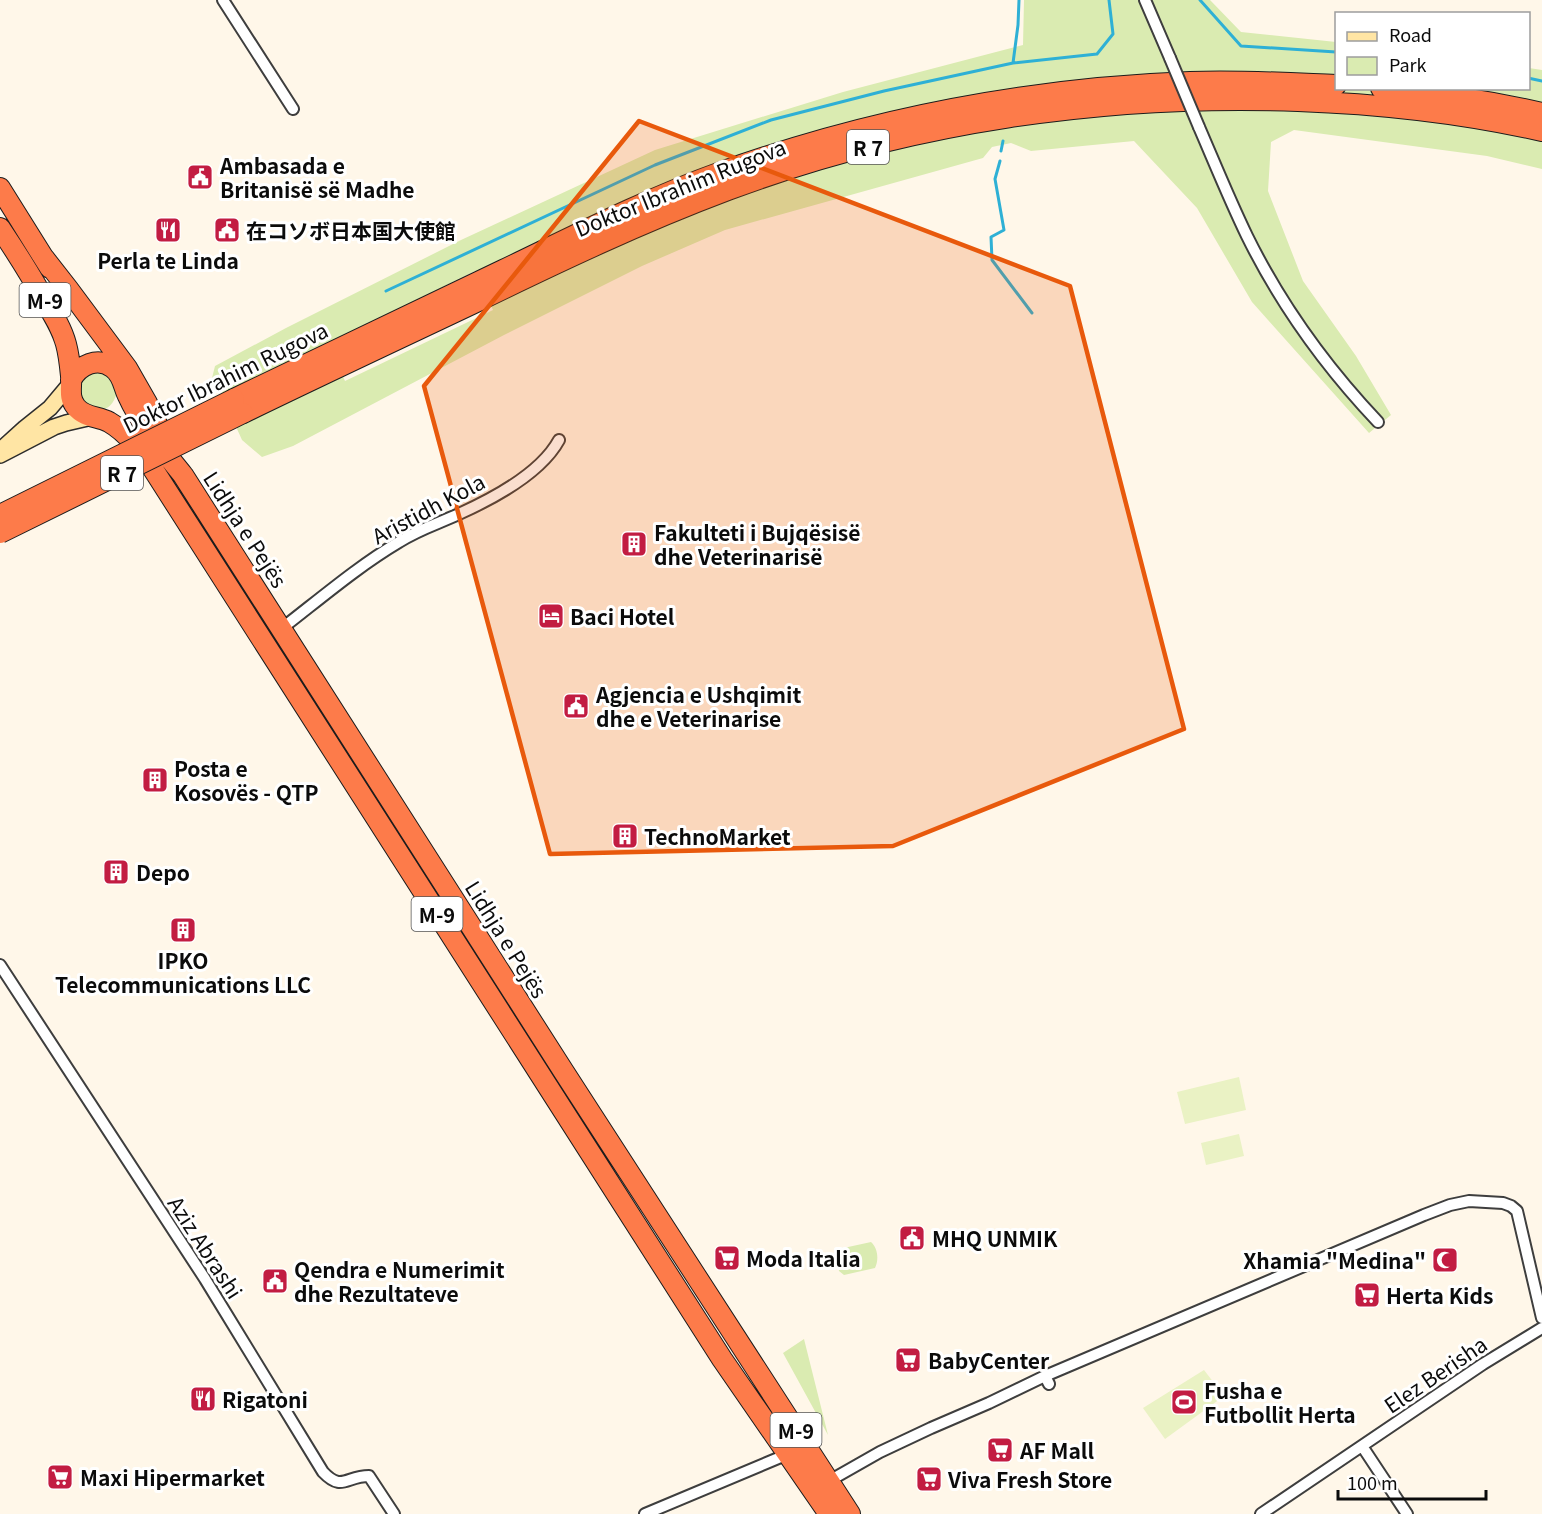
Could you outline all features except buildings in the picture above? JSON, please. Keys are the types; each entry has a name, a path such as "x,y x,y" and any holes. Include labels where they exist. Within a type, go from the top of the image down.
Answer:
{"highway":[{"name":"Doktor Ibrahim Rugova","path":"0,533 238,406 619,215 720,173 821,141 896,121 950,109 1050,93 1144,84 1194,82 1335,85"},
{"path":"1398,90 1449,96 1542,113"},
{"name":"Doktor Ibrahim Rugova","path":"0,515 667,214 778,172 890,141 1011,116 1095,106 1198,100 1339,103 1420,110 1542,131"},
{"name":"Lidhja e Pejës","path":"0,188 44,258 81,325 106,364 119,374 147,429 183,475 558,1063 850,1514"},
{"name":"M-9","path":"0,228 38,287 63,333 71,382"},
{"path":"44,258 110,345 138,387 183,475"},
{"path":"106,364 99,362 79,369 71,382 70,392 77,408 84,414 95,417 112,413 122,403 125,389"},
{"name":"M-9","path":"95,417 121,430 153,469 704,1331 829,1514"}],"street":[{"path":"223,0 293,109"},
{"path":"1145,0 1248,237 1303,332 1352,395 1378,422"},
{"path":"0,453 25,428 50,408 71,382"},
{"path":"0,453 54,427 95,417"},
{"name":"Aristidh Kola","path":"281,629 401,540 459,514 508,488 545,459 554,450 558,440"},
{"name":"Aziz Abrashi","path":"0,965 205,1279 323,1472 334,1482 369,1476 394,1514"},
{"path":"829,1481 880,1452 931,1428 1450,1205 1469,1201 1503,1203 1517,1211 1542,1318"},
{"name":"Elez Berisha","path":"1261,1514 1483,1364 1542,1328"},
{"path":"1362,1446 1407,1514"},
{"path":"645,1514 788,1454"}],"highlighted area":[{"path":"639,121 1070,286 1184,729 893,846 550,854 424,386"}],"green space":[{"path":"1024,0 1210,0 1241,32 1335,42 1335,90 1530,90 1530,68 1542,70 1542,169 1487,156 1294,130 1271,142 1268,191 1303,281 1356,356 1391,415 1369,433 1252,302 1197,208 1134,141 1031,151 1011,143 992,147 983,158 725,230 642,266 504,335 293,446 262,457 242,440 220,391 211,382 215,366 286,328 461,240 655,150 843,92 1023,45","holes":["475,271 493,310 345,381 328,344"]},
{"path":"94,371 107,373 117,388 112,403 107,408 99,410 81,401 82,380"},
{"path":"1239,1077 1246,1110 1185,1124 1177,1092"},
{"path":"1239,1134 1244,1156 1206,1165 1201,1143"},
{"path":"871,1242 877,1254 875,1268 844,1275 839,1271 836,1254 839,1249"},
{"path":"804,1339 828,1435 783,1353"},
{"name":"Fusha e Futbollit Herta","path":"1204,1370 1224,1396 1165,1439 1143,1408"}],"waterway":[{"path":"1013,63 1019,0"},
{"path":"386,291 655,165 771,120 884,91 1013,63 1097,54 1113,34 1109,0"},
{"path":"1200,0 1241,46 1335,52"},
{"path":"1530,78 1542,81"},
{"path":"1001,151 1003,141"},
{"path":"1000,161 995,179 1004,230 991,237 992,260 1032,313"}],"place":[{"name":"Ambasada e Britanisë së Madhe","path":"200,177"},
{"name":"Perla te Linda","path":"168,230"},
{"name":"在コソボ日本国大使館","path":"227,230"},
{"name":"Fakulteti i Bujqësisë dhe Veterinarisë","path":"634,544"},
{"name":"Baci Hotel","path":"551,616"},
{"name":"Agjencia e Ushqimit dhe e Veterinarise","path":"576,706"},
{"name":"Posta e Kosovës - QTP","path":"155,780"},
{"name":"TechnoMarket","path":"625,836"},
{"name":"Depo","path":"116,872"},
{"name":"IPKO Telecommunications LLC","path":"183,930"},
{"name":"MHQ UNMIK","path":"912,1238"},
{"name":"Moda Italia","path":"727,1258"},
{"name":"Xhamia \"Medina\"","path":"1445,1260"},
{"name":"Qendra e Numerimit dhe Rezultateve","path":"275,1281"},
{"name":"Herta Kids","path":"1367,1295"},
{"name":"BabyCenter","path":"908,1360"},
{"name":"Rigatoni","path":"203,1399"},
{"name":"Fusha e Futbollit Herta","path":"1184,1402"},
{"name":"AF Mall","path":"1000,1450"},
{"name":"Maxi Hipermarket","path":"60,1477"},
{"name":"Viva Fresh Store","path":"929,1479"}]}
